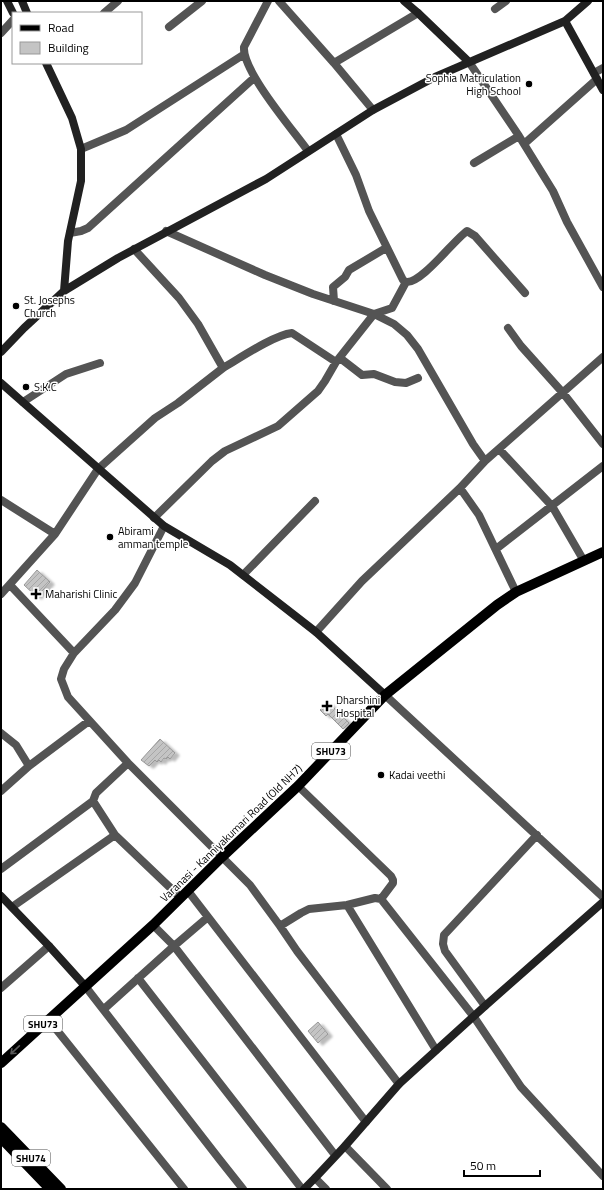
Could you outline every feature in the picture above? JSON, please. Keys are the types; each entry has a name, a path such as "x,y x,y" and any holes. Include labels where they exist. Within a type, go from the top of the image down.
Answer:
{"main road":[{"name":"Varanasi - Kanniyakumari Road (Old NH7)","path":"1,1063 153,925 222,857 298,786 385,695 497,605 516,592 603,552"},
{"name":"SHU74","path":"1,1127 61,1189"},
{"name":"SHU74","path":"1,1138 50,1189"}],"street":[{"path":"8,1 13,12"},
{"path":"22,1 27,12"},
{"path":"105,12 118,1"},
{"path":"170,27 202,1"},
{"path":"268,1 244,47 243,55 254,78 308,152"},
{"path":"279,1 373,110"},
{"path":"404,1 469,62 519,136 553,191 567,222 603,287"},
{"path":"495,9 506,1"},
{"path":"1,352 24,328 64,291 134,249 266,179 373,110 435,77 565,21 588,1"},
{"path":"334,63 418,13"},
{"path":"1,33 12,21"},
{"path":"565,21 603,90"},
{"path":"81,149 126,130 243,55"},
{"path":"47,64 72,118 81,149 81,182 68,241 64,291"},
{"path":"524,144 603,68"},
{"path":"70,233 88,228 254,78"},
{"path":"336,134 356,175 369,211 386,248 400,275 406,282"},
{"path":"474,163 519,136"},
{"path":"406,282 413,281 440,259 467,231 475,236 526,293"},
{"path":"166,232 265,275 334,301 374,314 394,324 407,335 418,349 473,444 485,461"},
{"path":"334,301 333,286 345,277 349,270 386,248"},
{"path":"134,249 178,298 198,324 224,368"},
{"path":"154,518 212,461 225,451 278,426 318,391 338,360 374,314 392,308 406,282"},
{"path":"508,328 521,346 563,393 603,444"},
{"path":"1,594 54,534 98,469 155,418 178,403 224,368 280,337 292,333 362,376 374,374 395,382 406,382 418,378"},
{"path":"316,632 362,581 460,488 485,461 603,357"},
{"path":"23,402 66,374 100,363"},
{"path":"1,383 164,526 230,565 316,632 603,897"},
{"path":"499,449 552,506 584,561"},
{"path":"496,549 603,466"},
{"path":"460,488 479,515 516,592"},
{"path":"1,500 54,534"},
{"path":"243,575 315,501"},
{"path":"164,526 135,583 115,610 74,653 64,669 61,679 68,697 128,763 250,885 297,951 399,1084"},
{"path":"10,585 74,653"},
{"path":"1,791 29,766 89,721"},
{"path":"1,733 16,745 29,766"},
{"path":"1,869 93,801 96,793 128,763"},
{"path":"298,786 391,876 393,880 392,883 381,899"},
{"path":"93,801 115,836 184,894 208,917 366,1122"},
{"path":"485,1006 445,951 443,944 444,935 537,835"},
{"path":"12,907 115,836"},
{"path":"1,896 85,986 215,1154 244,1189"},
{"path":"280,926 309,909 347,904 375,898 381,899 474,1017 521,1087 603,1176"},
{"path":"138,978 303,1189 345,1146 399,1084 603,902"},
{"path":"347,904 436,1050"},
{"path":"104,1009 208,917"},
{"path":"153,925 174,946 335,1155"},
{"path":"1,988 49,946"},
{"path":"48,1019 184,1189"},
{"path":"345,1146 387,1189"},
{"path":"315,1178 326,1189"}],"building":[{"path":"37,570 50,582 37,597 24,585"},
{"path":"328,702 349,723 343,729 328,714 326,716 320,710"},
{"path":"160,739 175,753 170,759 168,757 166,759 164,758 161,762 159,760 157,762 155,760 149,766 141,760"},
{"path":"318,1022 328,1034 318,1043 308,1031"}],"place":[{"name":"Sophia Matriculation High School","path":"529,84"},
{"name":"St. Josephs Church","path":"16,306"},
{"name":"S.K.C","path":"26,387"},
{"name":"Abirami amman temple","path":"110,537"},
{"name":"Maharishi Clinic","path":"36,594"},
{"name":"Dharshini Hospital","path":"327,706"},
{"name":"Kadai veethi","path":"381,775"}]}
